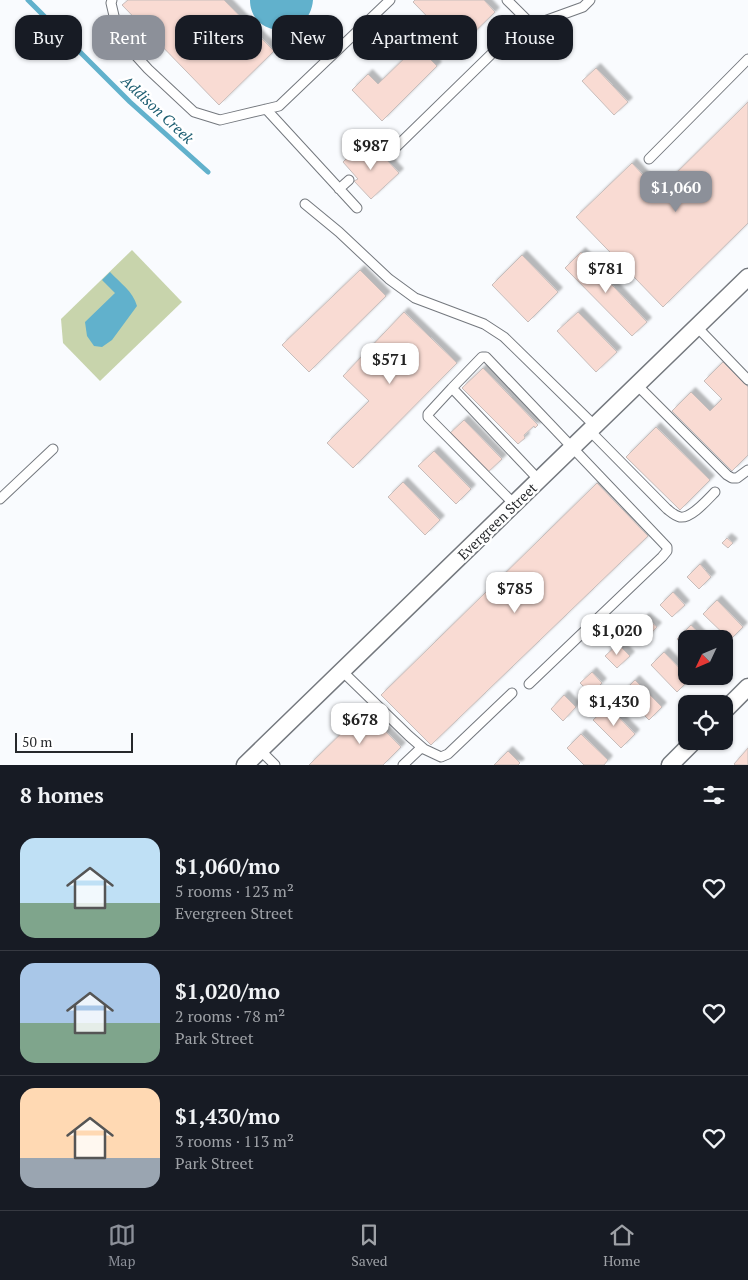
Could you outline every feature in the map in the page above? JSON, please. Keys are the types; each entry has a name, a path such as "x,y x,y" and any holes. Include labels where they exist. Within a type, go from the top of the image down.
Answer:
{"street":[{"name":"Evergreen Street","path":"245,765 748,277"},
{"path":"733,704 746,694"},
{"path":"670,765 685,750"}],"lane":[{"path":"112,0 111,3 119,37 148,69 194,112 220,120 279,106 390,0"},
{"path":"508,0 522,15"},
{"path":"560,15 583,7 590,0"},
{"path":"392,151 487,58"},
{"path":"649,159 748,59"},
{"path":"266,109 357,208"},
{"path":"340,189 349,180"},
{"path":"305,204 339,232 389,279 415,298 484,324 504,337 667,509 678,517 685,518 715,492"},
{"path":"697,327 748,380"},
{"path":"514,504 428,417 428,414 482,357 486,357 667,546 662,557 529,684"},
{"path":"637,385 732,478 737,478 748,470"},
{"path":"452,388 539,480"},
{"path":"0,499 53,449"},
{"path":"342,672 422,747 441,757 448,754 512,693"},
{"path":"403,765 422,747"},
{"path":"260,750 275,765"}],"green space":[{"path":"132,250 182,302 100,381 63,343 61,319"}],"water":[{"path":"250,0 313,0 308,15 272,15 272,29 262,24 262,15 254,15"},
{"path":"110,272 129,292 137,306 112,340 102,347 94,346 87,336 85,322 115,293 102,280"}],"building":[{"path":"128,0 224,0 239,15 175,15 175,60 165,49 165,15 132,15 122,5"},
{"path":"415,0 484,0 495,12 492,15 487,15 487,20 477,30 477,15 426,15 413,2"},
{"path":"262,39 272,49 272,53 219,105 175,60 262,60"},
{"path":"403,60 431,60 437,66 382,121 352,90 368,74 378,84"},
{"path":"596,68 628,102 614,115 582,81"},
{"path":"748,102 748,223 663,307 576,217 632,163 658,191"},
{"path":"374,146 399,173 371,199 354,181 358,179 343,162 354,151 361,158"},
{"path":"581,252 647,322 632,336 565,268"},
{"path":"522,255 558,292 528,322 492,285"},
{"path":"360,270 386,296 309,372 282,345"},
{"path":"404,312 457,363 353,468 327,443 369,401 343,376"},
{"path":"578,312 617,352 596,372 557,331"},
{"path":"723,362 748,387 748,455 732,471 672,411 691,392 710,411 722,399 704,381"},
{"path":"483,368 538,425 535,428 534,426 524,435 525,438 518,444 462,388"},
{"path":"464,420 502,459 486,474 448,435"},
{"path":"656,427 710,480 680,510 626,457"},
{"path":"434,451 471,489 456,504 418,466"},
{"path":"403,482 440,520 425,535 388,497"},
{"path":"597,483 648,536 431,745 381,695"},
{"path":"727,538 733,543 728,548 722,543"},
{"path":"700,564 711,577 699,589 687,577"},
{"path":"673,592 685,605 672,617 660,605"},
{"path":"717,600 743,627 733,637 733,630 720,630 703,614"},
{"path":"645,617 657,627 640,645 628,634"},
{"path":"691,625 696,630 686,630"},
{"path":"618,644 630,656 617,668 605,656"},
{"path":"664,652 678,667 678,685 684,685 677,692 651,665"},
{"path":"592,672 602,683 591,694 580,683"},
{"path":"635,680 662,707 649,720 622,693"},
{"path":"564,695 576,707 563,721 551,709"},
{"path":"608,706 635,734 621,748 593,720"},
{"path":"365,710 401,747 383,765 309,765"},
{"path":"581,734 608,760 604,765 584,765 567,748"},
{"path":"748,748 748,765 735,765 734,764"},
{"path":"508,751 520,763 518,765 494,765"}],"waterway":[{"name":"Addison Creek","path":"28,0 130,102 208,172"}]}
